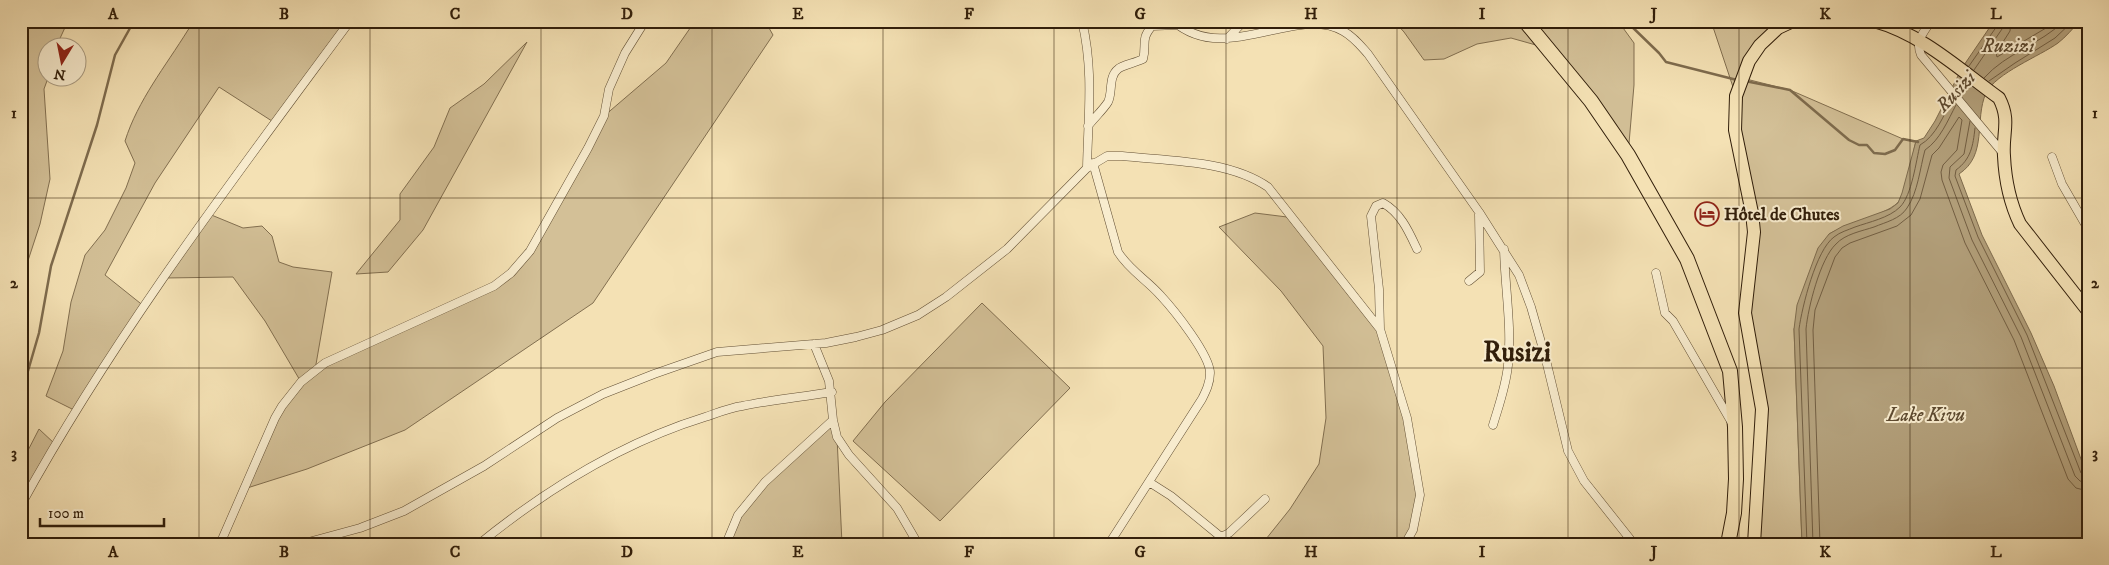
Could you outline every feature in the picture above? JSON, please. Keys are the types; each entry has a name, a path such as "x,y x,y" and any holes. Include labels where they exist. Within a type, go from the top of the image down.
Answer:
{"highway":[{"path":"1525,21 1591,101 1628,155 1687,258 1730,371 1735,427 1734,513 1728,544"}],"main road":[{"path":"1754,544 1762,409 1745,313 1754,232 1752,213 1735,130 1736,96 1749,62 1760,45 1778,28 1793,21"},
{"path":"1874,21 1919,39 1999,98 2005,113 2006,135 2003,154 2013,210 2020,224 2088,312"}],"street":[{"path":"21,505 54,444 192,237 350,21"},
{"path":"220,544 275,418 301,382 331,360 494,286 510,273 530,252 604,116 609,89 621,62 645,21"},
{"path":"1082,21 1088,44 1091,85 1088,126 1090,165 1118,252 1125,264 1161,296 1203,351 1209,364 1210,373 1208,387 1109,544"},
{"path":"1227,39 1244,21"},
{"path":"1931,21 1919,39 1919,49 1929,65 2003,154"},
{"path":"1088,126 1107,102 1110,95 1110,84 1116,70 1143,59 1145,51 1143,43 1144,34 1152,26 1176,23 1200,36 1227,39 1305,25 1323,25 1341,30 1353,37 1368,54 1479,212 1519,275 1531,307 1568,451 1584,481 1634,544"},
{"path":"301,544 360,528 404,510 484,466 556,418 603,394 654,374 718,352 826,343 882,330 918,315 946,297 1008,249 1090,165 1107,156 1122,156 1224,168 1243,173 1258,180 1277,196 1380,329"},
{"path":"2052,158 2062,184 2088,229"},
{"path":"1406,544 1413,530 1420,495 1407,418 1380,329 1379,289 1371,216 1376,206 1383,203 1396,212 1408,231 1416,249"},
{"path":"1470,280 1480,272 1479,212"},
{"path":"1493,425 1504,392 1508,365 1509,324 1504,249"},
{"path":"1656,273 1665,313 1673,321 1688,345 1735,427"},
{"path":"814,344 832,392 833,420 838,437 849,455 897,508 918,544"},
{"path":"479,544 537,499 572,476 619,450 668,428 740,406 832,392"},
{"path":"726,544 738,515 765,482 833,420"},
{"path":"1149,482 1171,496 1220,537 1229,533 1266,499"}],"shaded area":[{"path":"21,21 68,21 60,38 38,38 38,88 44,88 50,179 40,224 21,282"},
{"path":"195,21 350,21 275,123 219,87 155,183 105,275 145,307 76,411 46,396 63,351 71,302 85,255 105,230 126,188 135,163 125,141 130,126 153,84"},
{"path":"695,21 765,21 773,35 593,303 405,430 307,469 244,489 269,430 301,382 265,321 233,277 165,278 209,214 243,228 262,226 272,236 279,262 293,267 332,272 315,370 494,286 530,251 604,116 666,63"},
{"path":"1394,21 1618,21 1634,43 1634,85 1628,155 1550,49 1511,38 1477,44 1444,59 1424,60"},
{"path":"1711,21 1769,21 1773,33 1742,78 1790,90 1903,139 1916,141 1907,180 1899,201 1887,210 1829,234 1794,329 1802,544 1754,544 1762,438 1751,338 1752,249 1736,96"},
{"path":"527,42 423,230 388,272 356,274 400,220 400,194 434,147 450,108 484,84"},
{"path":"1255,213 1295,218 1378,323 1395,368 1422,497 1409,544 1262,544 1290,509 1319,464 1326,418 1323,346 1281,291 1219,227"},
{"path":"982,303 1070,388 940,521 853,441 885,402"},
{"path":"833,420 837,437 842,544 726,544 741,510"},
{"path":"39,429 55,444 21,505 21,464"}],"water":[{"name":"Lake Kivu","path":"1994,21 2080,21 2058,43 2008,72 1991,86 1986,93 1983,103 1974,157 1959,174 1982,235 2031,333 2054,386 2088,478 2088,544 1802,544 1794,329 1797,305 1818,248 1829,234 1843,226 1890,209 1898,203 1916,141 1924,138 1935,121 1962,68"}],"waterway":[{"path":"21,395 39,333 51,266 97,125 115,55 134,21"},
{"path":"1626,21 1666,62 1737,80"},
{"path":"1745,81 1790,90 1849,140 1859,145 1867,145 1874,153 1885,154 1895,150 1903,139 1918,142"}],"place":[{"name":"Hôtel de Chutes","path":"1707,214"}],"district":[{"name":"Rusizi","path":"1517,351"}],"water label":[{"name":"Ruzizi","path":"2008,45"}]}
